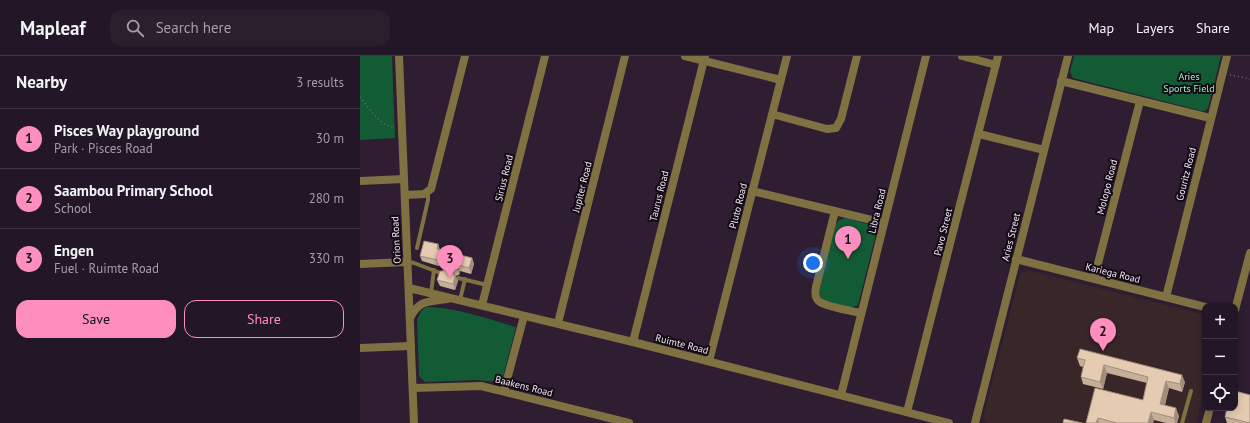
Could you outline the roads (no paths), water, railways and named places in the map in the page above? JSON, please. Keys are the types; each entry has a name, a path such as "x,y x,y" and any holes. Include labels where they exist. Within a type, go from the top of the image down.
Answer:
{"street":[{"name":"Orion Road","path":"399,56 414,423"},
{"path":"405,195 424,194 431,189 465,56"},
{"name":"Sirius Road","path":"482,305 545,56"},
{"name":"Jupiter Road","path":"558,323 625,56"},
{"path":"685,56 705,58 781,80"},
{"name":"Pluto Road","path":"709,361 787,56"},
{"path":"772,114 827,129 836,128 841,120 857,56"},
{"name":"Libra Road","path":"841,395 926,56"},
{"path":"962,56 996,65"},
{"name":"Pavo Street","path":"907,412 998,56"},
{"name":"Aries Street","path":"975,423 1068,56"},
{"name":"Gouritz Road","path":"1166,297 1226,56"},
{"name":"Taurus Road","path":"633,342 705,58"},
{"path":"1061,80 1210,118"},
{"name":"Molopo Road","path":"1094,279 1140,101"},
{"path":"979,134 1044,150"},
{"path":"360,181 404,179"},
{"path":"752,191 884,223"},
{"path":"835,211 816,287 816,297 824,304 861,313"},
{"path":"1237,303 1250,253"},
{"name":"Kariega Road","path":"1016,259 1202,306"},
{"path":"360,264 407,262"},
{"name":"Ruimte Road","path":"409,288 558,323 709,361 907,412 922,420 949,423"},
{"path":"410,319 414,311 422,303 432,300 451,298"},
{"path":"504,391 524,316"},
{"path":"360,348 411,346"},
{"name":"Baakens Road","path":"413,388 481,386 628,423"},
{"path":"1206,423 1209,411"}],"lane":[{"path":"417,248 428,200 428,192"},
{"path":"407,262 414,263 443,274"},
{"path":"430,293 434,270"},
{"path":"458,278 487,285"},
{"path":"460,300 465,280"},
{"path":"1182,423 1191,391"}],"place":[{"name":"Pisces Way playground","path":"848,259"},
{"name":"Engen","path":"450,278"},
{"name":"Saambou Primary School","path":"1103,351"}],"park label":[{"name":"Aries Sports Field","path":"1189,82"}]}
